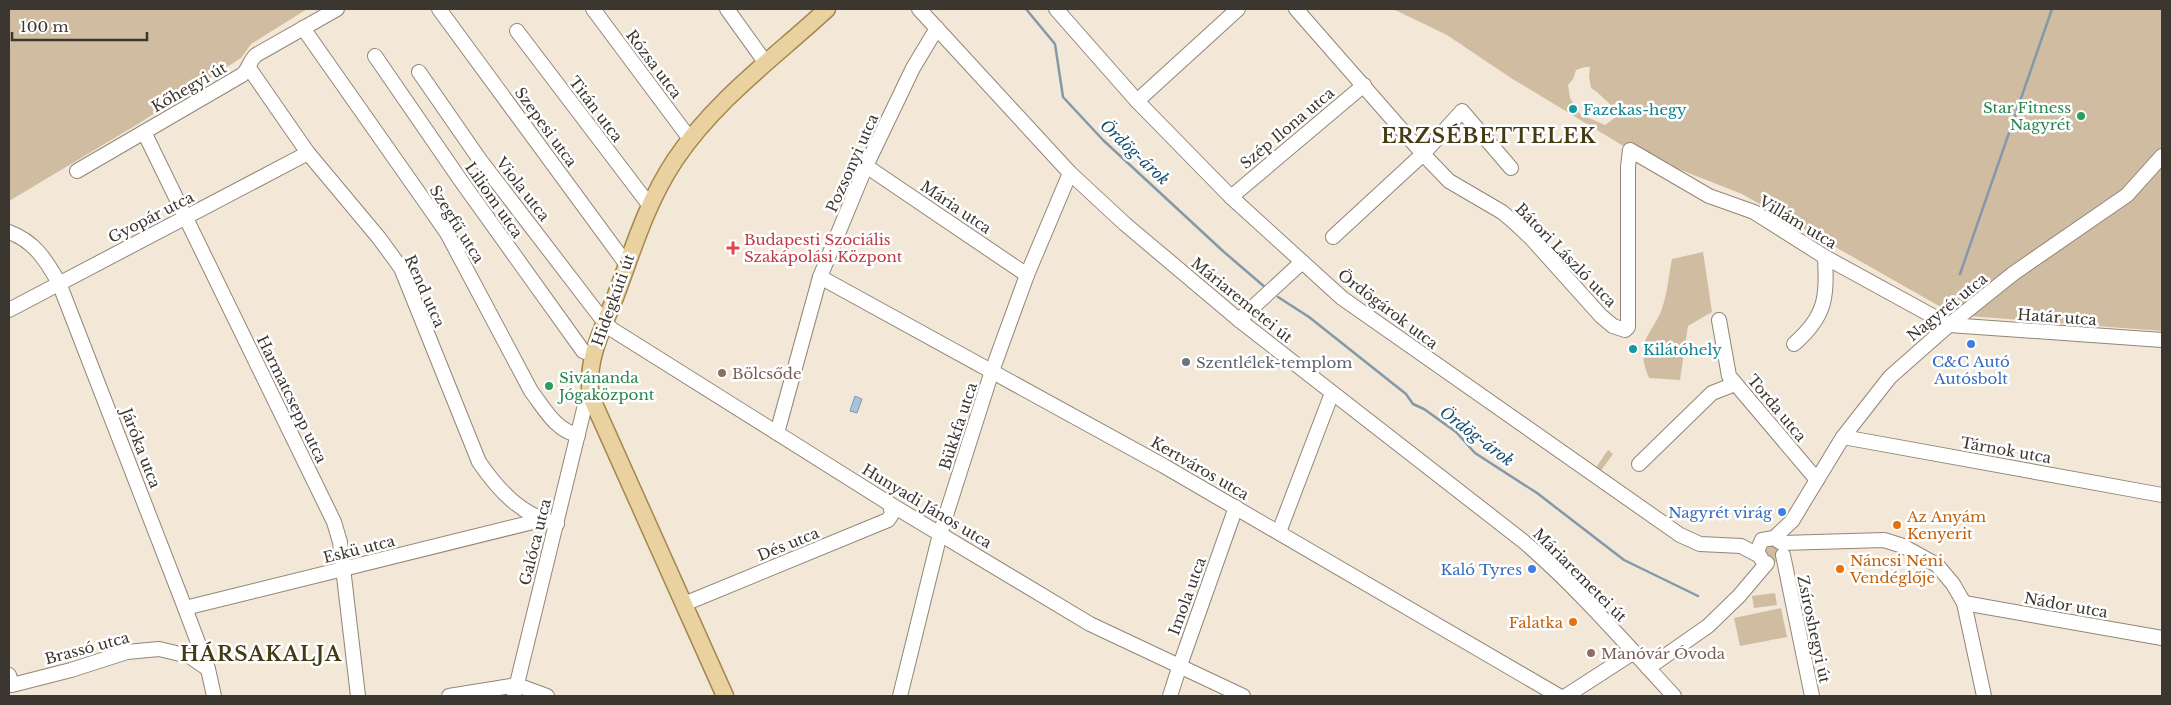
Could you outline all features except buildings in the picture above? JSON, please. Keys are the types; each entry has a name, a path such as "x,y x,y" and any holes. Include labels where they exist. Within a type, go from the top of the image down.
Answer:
{"main road":[{"name":"Hidegkúti út","path":"725,696 689,602 591,397 588,382 593,355 650,206 674,162 690,139 725,99 765,62 828,9"}],"street":[{"name":"Kőhegyi út","path":"77,171 242,75 249,68 251,60 256,55 337,9"},
{"name":"Szepesi utca","path":"439,9 627,265"},
{"name":"Rózsa utca","path":"593,9 690,139"},
{"path":"727,9 765,62"},
{"name":"Máriaremetei út","path":"919,9 1070,173 1125,224 1239,320 1462,492 1530,547 1558,572 1674,696"},
{"name":"Ördögárok utca","path":"1056,9 1137,101 1231,197 1342,298 1680,534 1700,544 1780,548 1884,540 1903,546 1937,565 1953,584 1964,603 1984,696"},
{"path":"1137,101 1238,9"},
{"name":"Bátori László utca","path":"1296,9 1449,181 1502,212 1515,223 1531,238 1601,316 1612,326 1625,330 1628,327 1628,167 1630,150"},
{"name":"Szegfű utca","path":"303,28 447,233 531,391 559,426 568,433 578,435"},
{"name":"Pozsonyi utca","path":"777,432 820,277 866,166 913,68 937,28"},
{"name":"Titán utca","path":"517,31 650,206"},
{"name":"Liliom utca","path":"376,56 459,178 583,352 593,355"},
{"name":"Rend utca","path":"249,68 308,153 379,238 401,268 479,462 504,495 541,520 557,524"},
{"name":"Viola utca","path":"419,72 480,160 605,323"},
{"name":"Szép Ilona utca","path":"1231,197 1364,85"},
{"path":"1333,237 1423,154 1462,111 1511,168"},
{"name":"Harmatcsepp utca","path":"144,132 334,522 340,542 358,696"},
{"name":"Villám utca","path":"1630,150 1709,196 1754,212 1825,257 1949,325"},
{"name":"Gyopár utca","path":"9,310 308,153"},
{"name":"Nagyrét utca","path":"1648,668 1708,626 1739,596 1780,548 1843,437 1890,377 1949,325 2014,274 2119,201 2144,178 2162,156"},
{"name":"Mária utca","path":"866,166 1027,275"},
{"name":"Bükkfa utca","path":"900,696 940,534 992,371 1027,275 1070,173"},
{"name":"Járóka utca","path":"9,232 22,237 39,251 59,283 186,608 208,669 214,696"},
{"path":"1794,344 1811,328 1822,310 1827,287 1825,257"},
{"path":"1239,320 1302,262"},
{"name":"Kertváros utca","path":"820,277 1236,507 1559,696"},
{"name":"Torda utca","path":"1719,320 1729,376 1817,480"},
{"name":"Hunyadi János utca","path":"605,323 616,332 890,504 1090,624 1179,668 1242,696"},
{"name":"Határ utca","path":"1949,325 2162,340"},
{"path":"1639,464 1712,393 1735,384"},
{"path":"1279,532 1332,393"},
{"name":"Galóca utca","path":"515,691 584,409 591,397"},
{"name":"Tárnok utca","path":"1843,437 2162,495"},
{"name":"Dés utca","path":"689,602 888,520 892,514 890,504"},
{"name":"Imola utca","path":"1170,696 1236,507"},
{"name":"Eskü utca","path":"186,608 541,520"},
{"name":"Zsíroshegyi út","path":"1780,548 1812,696"},
{"name":"Nádor utca","path":"1964,603 2162,638"},
{"name":"Brassó utca","path":"9,675 12,685 71,670 127,652 159,650 189,656 208,669"},
{"path":"1573,694 1634,652"},
{"path":"449,696 515,691 547,696"}],"shaded area":[{"path":"9,9 307,9 251,44 241,58 138,124 9,201"},
{"path":"1393,9 2162,9 2162,331 1955,315 1742,194 1630,150 1511,78 1447,35","holes":["1590,67 1591,88 1614,107 1616,117 1605,125 1580,114 1570,98 1568,85 1573,79 1576,70"]},
{"path":"1703,252 1712,312 1688,326 1680,380 1649,378 1644,364 1644,345 1664,302 1672,259"},
{"path":"1608,450 1613,454 1597,476 1593,472"},
{"path":"1782,543 1779,560 1772,563 1758,547"},
{"path":"1775,593 1777,605 1754,608 1752,596"},
{"path":"1781,608 1787,637 1740,646 1734,618"}],"water":[{"path":"855,396 862,399 857,413 850,411"}],"waterway":[{"name":"Ördög-árok","path":"1026,9 1055,44 1063,97 1103,140 1224,252 1266,288"},
{"path":"1960,274 2052,9"},
{"name":"Ördög-árok","path":"1278,297 1309,317 1406,394 1413,404 1424,409 1456,432 1475,453 1537,493 1624,560 1698,596"}],"place":[{"name":"Fazekas-hegy","path":"1573,109"},
{"name":"Star Fitness Nagyrét","path":"2081,116"},
{"name":"Budapesti Szociális Szakápolási Központ","path":"733,248"},
{"name":"C&C Autó Autósbolt","path":"1971,344"},
{"name":"Kilátóhely","path":"1633,349"},
{"name":"Szentlélek-templom","path":"1186,362"},
{"name":"Bölcsőde","path":"722,373"},
{"name":"Sivánanda Jógaközpont","path":"549,386"},
{"name":"Nagyrét virág","path":"1782,512"},
{"name":"Az Anyám Kenyerit","path":"1897,525"},
{"name":"Kaló Tyres","path":"1532,569"},
{"name":"Náncsi Néni Vendéglője","path":"1840,569"},
{"name":"Falatka","path":"1573,622"},
{"name":"Manóvár Óvoda","path":"1591,653"}],"district":[{"name":"ERZSÉBETTELEK","path":"1489,136"},
{"name":"HÁRSAKALJA","path":"261,654"}]}
